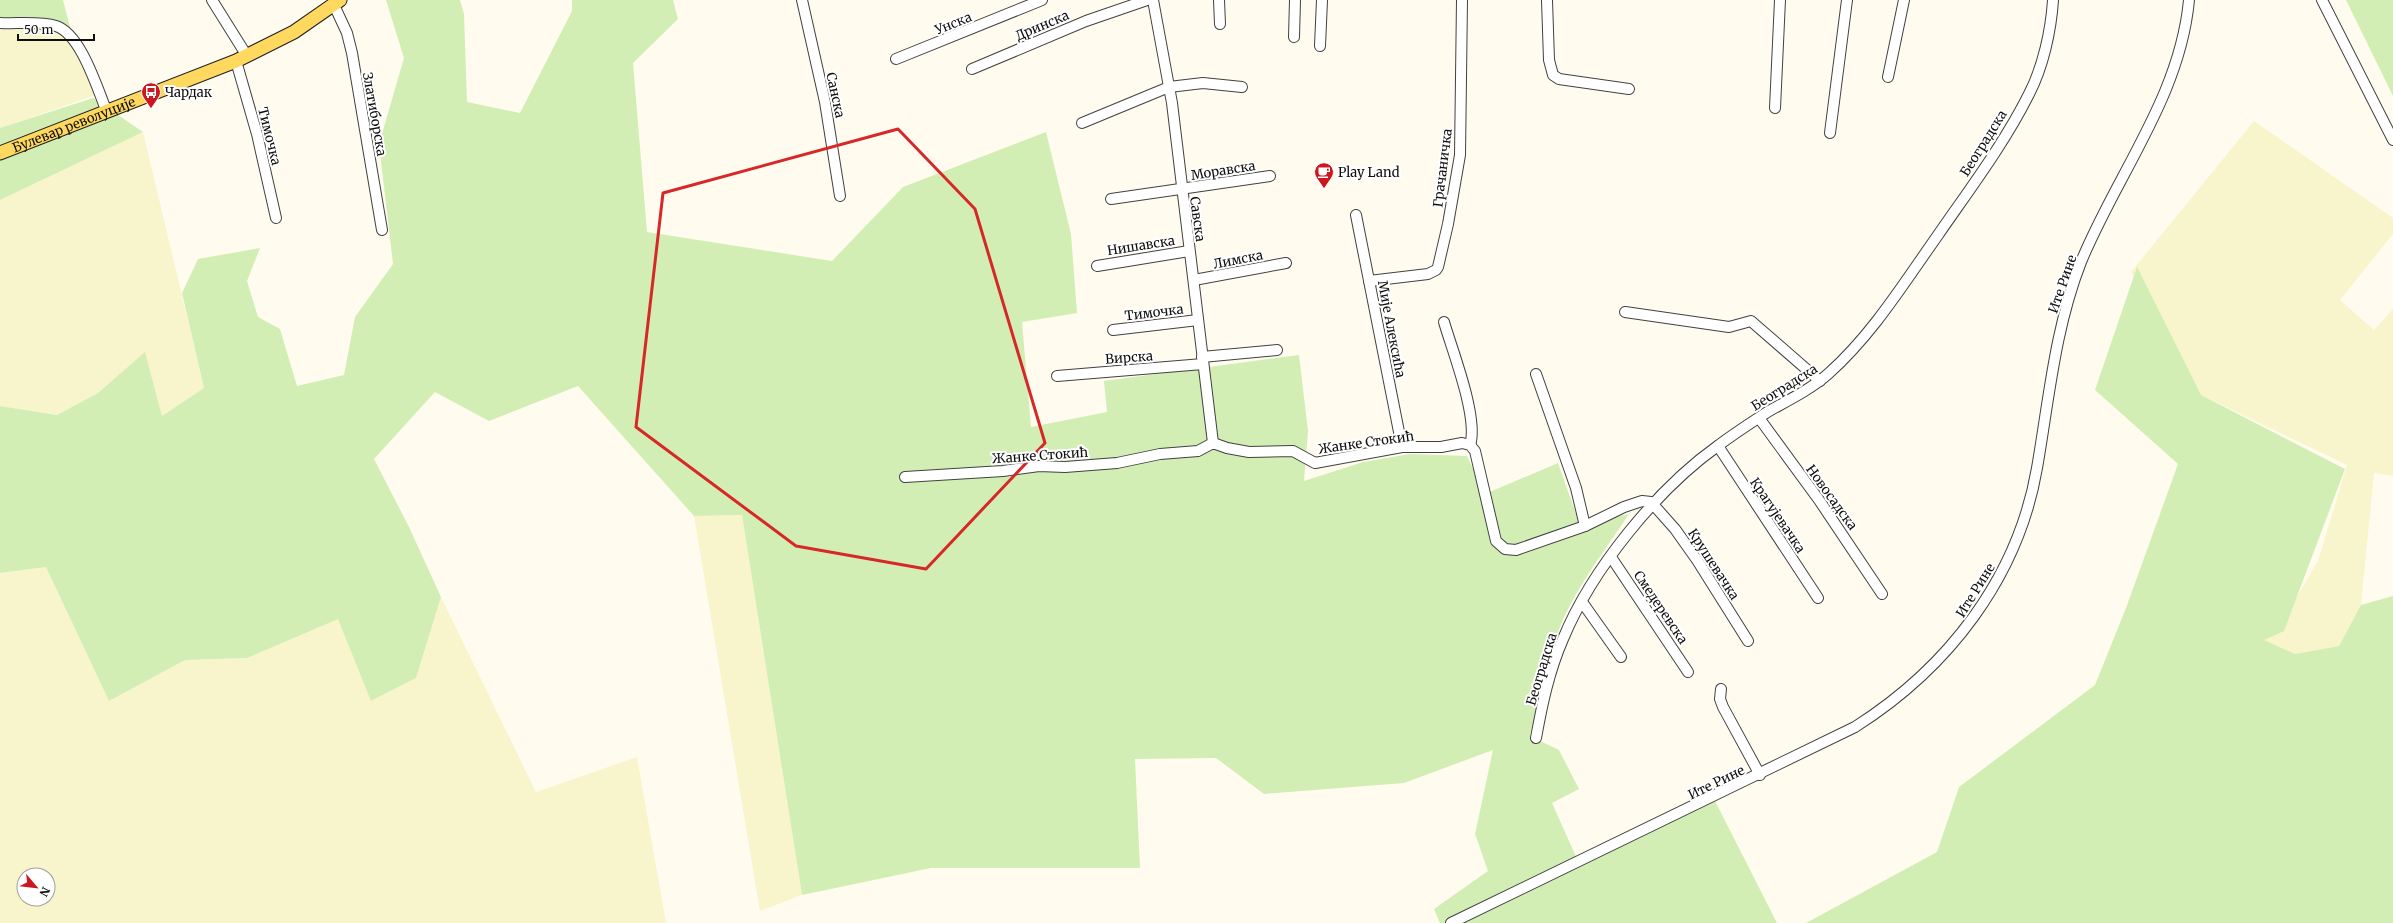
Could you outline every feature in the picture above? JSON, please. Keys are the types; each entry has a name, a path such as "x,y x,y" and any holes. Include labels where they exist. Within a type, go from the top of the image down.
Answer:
{"main road":[{"name":"Булевар револуције","path":"0,153 242,59 294,32 337,2"}],"street":[{"name":"Тимочка","path":"212,0 242,59 276,218"},
{"name":"Санска","path":"802,0 825,102 840,196"},
{"name":"Унска","path":"896,59 1042,0"},
{"name":"Дринска","path":"972,69 1086,21 1147,0"},
{"name":"Савска","path":"1153,0 1169,87 1213,443"},
{"path":"1219,0 1220,24"},
{"path":"1294,37 1295,0"},
{"path":"1320,46 1322,0"},
{"name":"Грачаничка","path":"1370,281 1428,274 1438,266 1448,224 1460,155 1462,0"},
{"path":"1547,0 1549,60 1553,75 1559,79 1629,89"},
{"path":"1775,108 1780,0"},
{"path":"1830,133 1847,0"},
{"path":"1888,77 1904,0"},
{"name":"Београдска","path":"1536,738 1551,671 1562,641 1582,602 1611,557 1654,503 1702,457 1759,418 1820,381 1857,346 1892,300 1993,154 2029,96 2038,74 2053,0"},
{"name":"Ите Рине","path":"1451,923 1760,775 1855,727 1910,688 1960,636 1993,588 2017,541 2033,487 2057,349 2070,293 2096,231 2169,84 2180,50 2189,0"},
{"path":"2322,0 2393,140"},
{"name":"Златиборска","path":"337,2 352,53 382,230"},
{"path":"0,23 54,25 64,29 72,36 79,47 107,112"},
{"path":"1082,123 1169,87 1203,83 1242,87"},
{"name":"Моравска","path":"1111,199 1270,176"},
{"name":"Мије Алексића","path":"1356,215 1402,447"},
{"name":"Нишавска","path":"1097,266 1189,251"},
{"name":"Лимска","path":"1194,280 1286,263"},
{"path":"1625,312 1729,327 1752,321 1820,381"},
{"name":"Тимочка","path":"1113,330 1198,320"},
{"path":"1444,322 1466,396 1473,437 1470,445 1475,451 1496,541 1502,548 1516,550 1585,526 1624,506 1642,501 1654,503"},
{"name":"Вирска","path":"1057,376 1203,361 1277,350"},
{"path":"1536,374 1576,488 1585,526"},
{"name":"Новосадска","path":"1759,418 1819,500 1882,594"},
{"name":"Жанке Стокић","path":"906,477 1003,471 1038,466 1065,467 1117,463 1160,454 1198,451 1213,443 1227,448 1248,452 1293,451 1316,463 1402,447 1441,447 1462,443 1470,445"},
{"name":"Крагујевачка","path":"1718,446 1818,598"},
{"name":"Крушевачка","path":"1654,503 1697,560 1748,641"},
{"name":"Смедеревска","path":"1611,557 1688,672"},
{"path":"1582,602 1621,657"},
{"path":"1721,689 1720,699 1723,707 1760,775"}],"highlighted area":[{"path":"898,129 975,209 1045,443 926,569 796,546 636,427 663,193"}],"shaded area":[{"path":"0,23 64,29 99,94 0,128"},
{"path":"2254,121 2393,218 2393,234 2340,300 2374,330 2393,309 2393,476 2374,473 2361,605 2339,646 2295,654 2264,640 2288,612 2318,561 2347,465 2201,395 2131,272"},
{"path":"143,132 204,388 162,416 145,353 98,393 57,415 0,406 0,200"},
{"path":"742,515 802,895 760,911 694,516"},
{"path":"46,567 109,701 185,660 247,658 338,618 372,701 416,678 441,597 536,792 637,757 666,923 0,923 0,573"}],"green space":[{"path":"0,0 63,0 70,27 0,25"},
{"path":"386,0 460,0 464,14 467,102 520,113 572,11 572,0 673,0 678,19 633,63 647,232 832,261 903,187 1046,132 1071,234 1077,313 1022,322 1031,427 1107,412 1104,381 1299,355 1308,431 1304,481 1363,462 1410,454 1467,456 1485,494 1558,463 1580,525 1629,514 1588,575 1566,612 1547,664 1530,736 1559,750 1579,789 1552,803 1578,861 1713,797 1777,923 1440,923 1434,909 1488,871 1475,834 1493,750 1404,783 1264,794 1216,758 1135,759 1140,868 931,868 802,895 742,515 694,516 578,386 489,421 435,392 374,459 409,527 441,597 416,678 371,701 338,619 247,658 185,660 109,701 46,567 0,573 0,406 57,415 98,393 145,352 162,416 204,388 182,293 198,259 260,248 247,281 258,317 280,329 297,386 344,375 355,317 393,264 379,144 404,58"},
{"path":"2346,0 2393,0 2393,96"},
{"path":"93,98 143,132 0,200 0,128"},
{"path":"2137,267 2201,395 2345,469 2284,631 2264,640 2295,654 2339,646 2361,605 2393,596 2393,923 1806,923 1937,852 1959,787 2095,685 2126,608 2178,464 2095,390"}],"place":[{"name":"Чардак","path":"151,109"},
{"name":"Play Land","path":"1324,189"}]}
